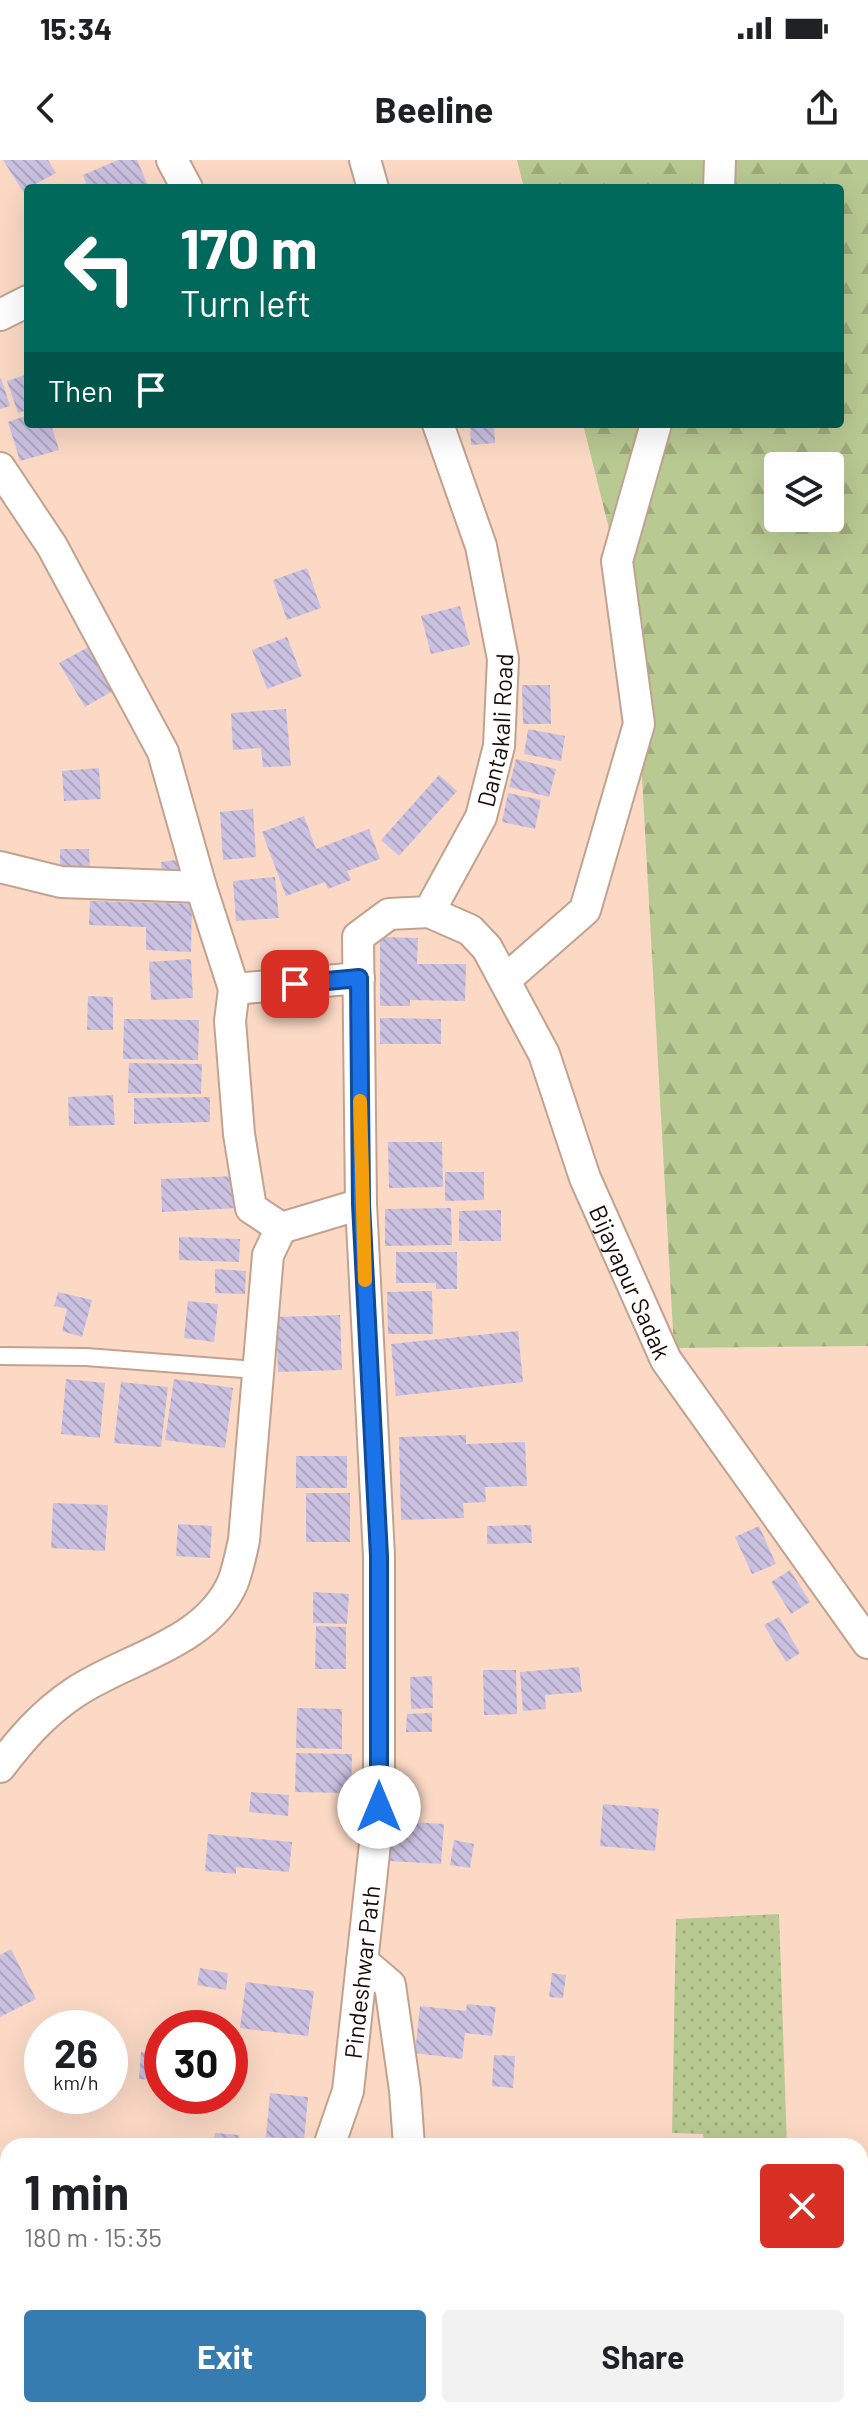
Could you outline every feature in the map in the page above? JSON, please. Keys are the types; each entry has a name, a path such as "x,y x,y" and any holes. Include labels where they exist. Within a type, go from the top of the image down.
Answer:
{"street":[{"path":"172,160 185,184"},
{"path":"365,160 372,184"},
{"path":"719,184 720,160"},
{"path":"0,315 24,303"},
{"name":"Dantakali Road","path":"429,912 481,817 499,746 503,659 481,546 439,428"},
{"path":"505,980 585,910 639,724 617,561 655,428"},
{"path":"0,468 52,546 163,752 234,989 230,1021 239,1134 251,1208 281,1228"},
{"path":"0,867 61,882 201,887"},
{"path":"234,989 359,978 358,937 389,914 429,912"},
{"name":"Bijayapur Sadak","path":"429,912 470,930 487,948 544,1054 585,1178 666,1360 868,1643"},
{"name":"Pindeshwar Path","path":"332,2138 348,2091 379,1807 379,1556 361,1204 359,978"},
{"path":"0,1767 29,1728 74,1693 114,1669 161,1649 210,1616 232,1583 244,1540 268,1255 281,1228 361,1204"},
{"path":"362,1961 390,1985 408,2138"}],"lane":[{"path":"0,1356 86,1357 257,1370"}],"green space":[{"path":"517,160 868,160 868,1346 674,1348 639,724 617,561 584,428 844,428 844,184 523,184"},
{"path":"779,1914 787,2138 703,2138 703,2134 672,2133 676,1919"}],"building":[{"path":"3,160 48,160 56,173 35,184 24,184 24,193"},
{"path":"118,160 137,160 147,184 86,184 83,175"},
{"path":"24,375 24,411 18,413 7,381"},
{"path":"0,379 10,406 0,409"},
{"path":"24,416 24,428 52,428 59,450 20,461 8,422"},
{"path":"470,428 494,428 495,443 471,445"},
{"path":"307,568 321,608 287,620 273,580"},
{"path":"460,606 470,645 431,654 421,616"},
{"path":"287,637 302,676 267,689 252,650"},
{"path":"92,645 118,688 85,707 59,663"},
{"path":"522,685 550,685 551,724 523,724"},
{"path":"286,709 291,766 263,767 261,748 233,750 231,713"},
{"path":"528,729 565,736 561,761 524,754"},
{"path":"516,759 556,769 549,797 509,787"},
{"path":"99,768 101,799 64,801 62,771"},
{"path":"439,775 457,791 399,856 381,840"},
{"path":"508,793 541,800 535,829 502,822"},
{"path":"253,809 256,857 223,860 220,812"},
{"path":"304,816 316,849 369,829 380,859 347,871 351,880 328,889 325,882 286,896 262,832"},
{"path":"60,849 89,849 90,872 60,871"},
{"path":"184,859 186,875 163,878 161,862"},
{"path":"275,877 279,918 236,921 233,881"},
{"path":"90,901 192,904 191,952 146,950 146,927 89,925"},
{"path":"380,937 418,938 417,964 466,964 465,1001 410,1000 410,1006 380,1006"},
{"path":"191,959 193,998 151,1000 149,962"},
{"path":"88,996 113,997 113,1030 87,1030"},
{"path":"380,1018 441,1019 441,1044 380,1044"},
{"path":"124,1019 199,1020 198,1060 123,1059"},
{"path":"129,1063 202,1064 201,1094 128,1093"},
{"path":"113,1095 115,1125 69,1126 68,1097"},
{"path":"210,1097 210,1122 134,1124 134,1098"},
{"path":"388,1142 442,1142 443,1187 389,1188"},
{"path":"445,1172 484,1172 484,1200 445,1201"},
{"path":"236,1176 237,1208 162,1212 161,1179"},
{"path":"451,1208 452,1245 385,1246 385,1209"},
{"path":"501,1210 501,1241 459,1241 459,1211"},
{"path":"179,1237 240,1239 239,1262 179,1260"},
{"path":"396,1252 457,1252 457,1289 436,1289 436,1283 396,1283"},
{"path":"215,1269 246,1271 245,1294 215,1293"},
{"path":"432,1291 433,1334 388,1334 387,1292"},
{"path":"58,1292 92,1300 82,1337 62,1331 67,1309 54,1306"},
{"path":"188,1301 218,1304 214,1342 184,1338"},
{"path":"340,1315 342,1370 278,1372 276,1317"},
{"path":"518,1331 523,1382 396,1396 391,1344"},
{"path":"66,1379 105,1383 100,1438 61,1434"},
{"path":"174,1379 233,1388 225,1448 165,1440"},
{"path":"121,1382 168,1387 161,1447 114,1443"},
{"path":"466,1435 466,1444 525,1442 527,1486 485,1487 486,1502 463,1503 464,1518 401,1520 399,1437"},
{"path":"296,1456 347,1456 347,1488 296,1488"},
{"path":"306,1493 350,1493 350,1542 306,1542"},
{"path":"53,1503 108,1505 105,1551 51,1548"},
{"path":"178,1524 212,1526 210,1558 176,1556"},
{"path":"531,1525 532,1543 487,1544 487,1526"},
{"path":"759,1526 776,1564 752,1574 735,1537"},
{"path":"790,1570 810,1602 791,1614 771,1582"},
{"path":"313,1592 349,1594 347,1624 313,1623"},
{"path":"779,1617 800,1653 786,1662 764,1625"},
{"path":"316,1626 346,1627 346,1669 315,1669"},
{"path":"579,1667 582,1692 545,1695 546,1709 523,1711 520,1672"},
{"path":"483,1670 516,1670 517,1714 484,1715"},
{"path":"432,1676 433,1708 411,1709 410,1677"},
{"path":"297,1708 342,1709 342,1749 296,1748"},
{"path":"432,1713 432,1732 406,1732 407,1714"},
{"path":"296,1753 352,1754 351,1793 295,1792"},
{"path":"251,1792 289,1795 288,1816 249,1812"},
{"path":"603,1804 659,1809 655,1851 600,1846"},
{"path":"393,1821 444,1824 441,1864 390,1861"},
{"path":"208,1834 292,1842 289,1872 236,1867 236,1874 205,1871"},
{"path":"454,1840 474,1844 470,1868 450,1865"},
{"path":"11,1949 36,1999 0,2017 0,1955"},
{"path":"200,1968 228,1973 226,1990 197,1985"},
{"path":"552,1973 566,1975 563,1998 549,1997"},
{"path":"246,1982 314,1991 308,2036 248,2029 248,2010 242,2010"},
{"path":"467,2004 496,2007 492,2036 465,2033 462,2059 415,2053 420,2006 466,2011"},
{"path":"141,2052 144,2052 144,2079 139,2079"},
{"path":"494,2055 515,2056 513,2088 492,2086"},
{"path":"270,2093 308,2097 304,2138 266,2137"},
{"path":"215,2133 239,2135 239,2138 214,2138"}],"slow traffic":[{"path":"360,1101 365,1280"}],"route":[{"path":"295,984 359,978 361,1204 379,1556 379,1807"}]}
